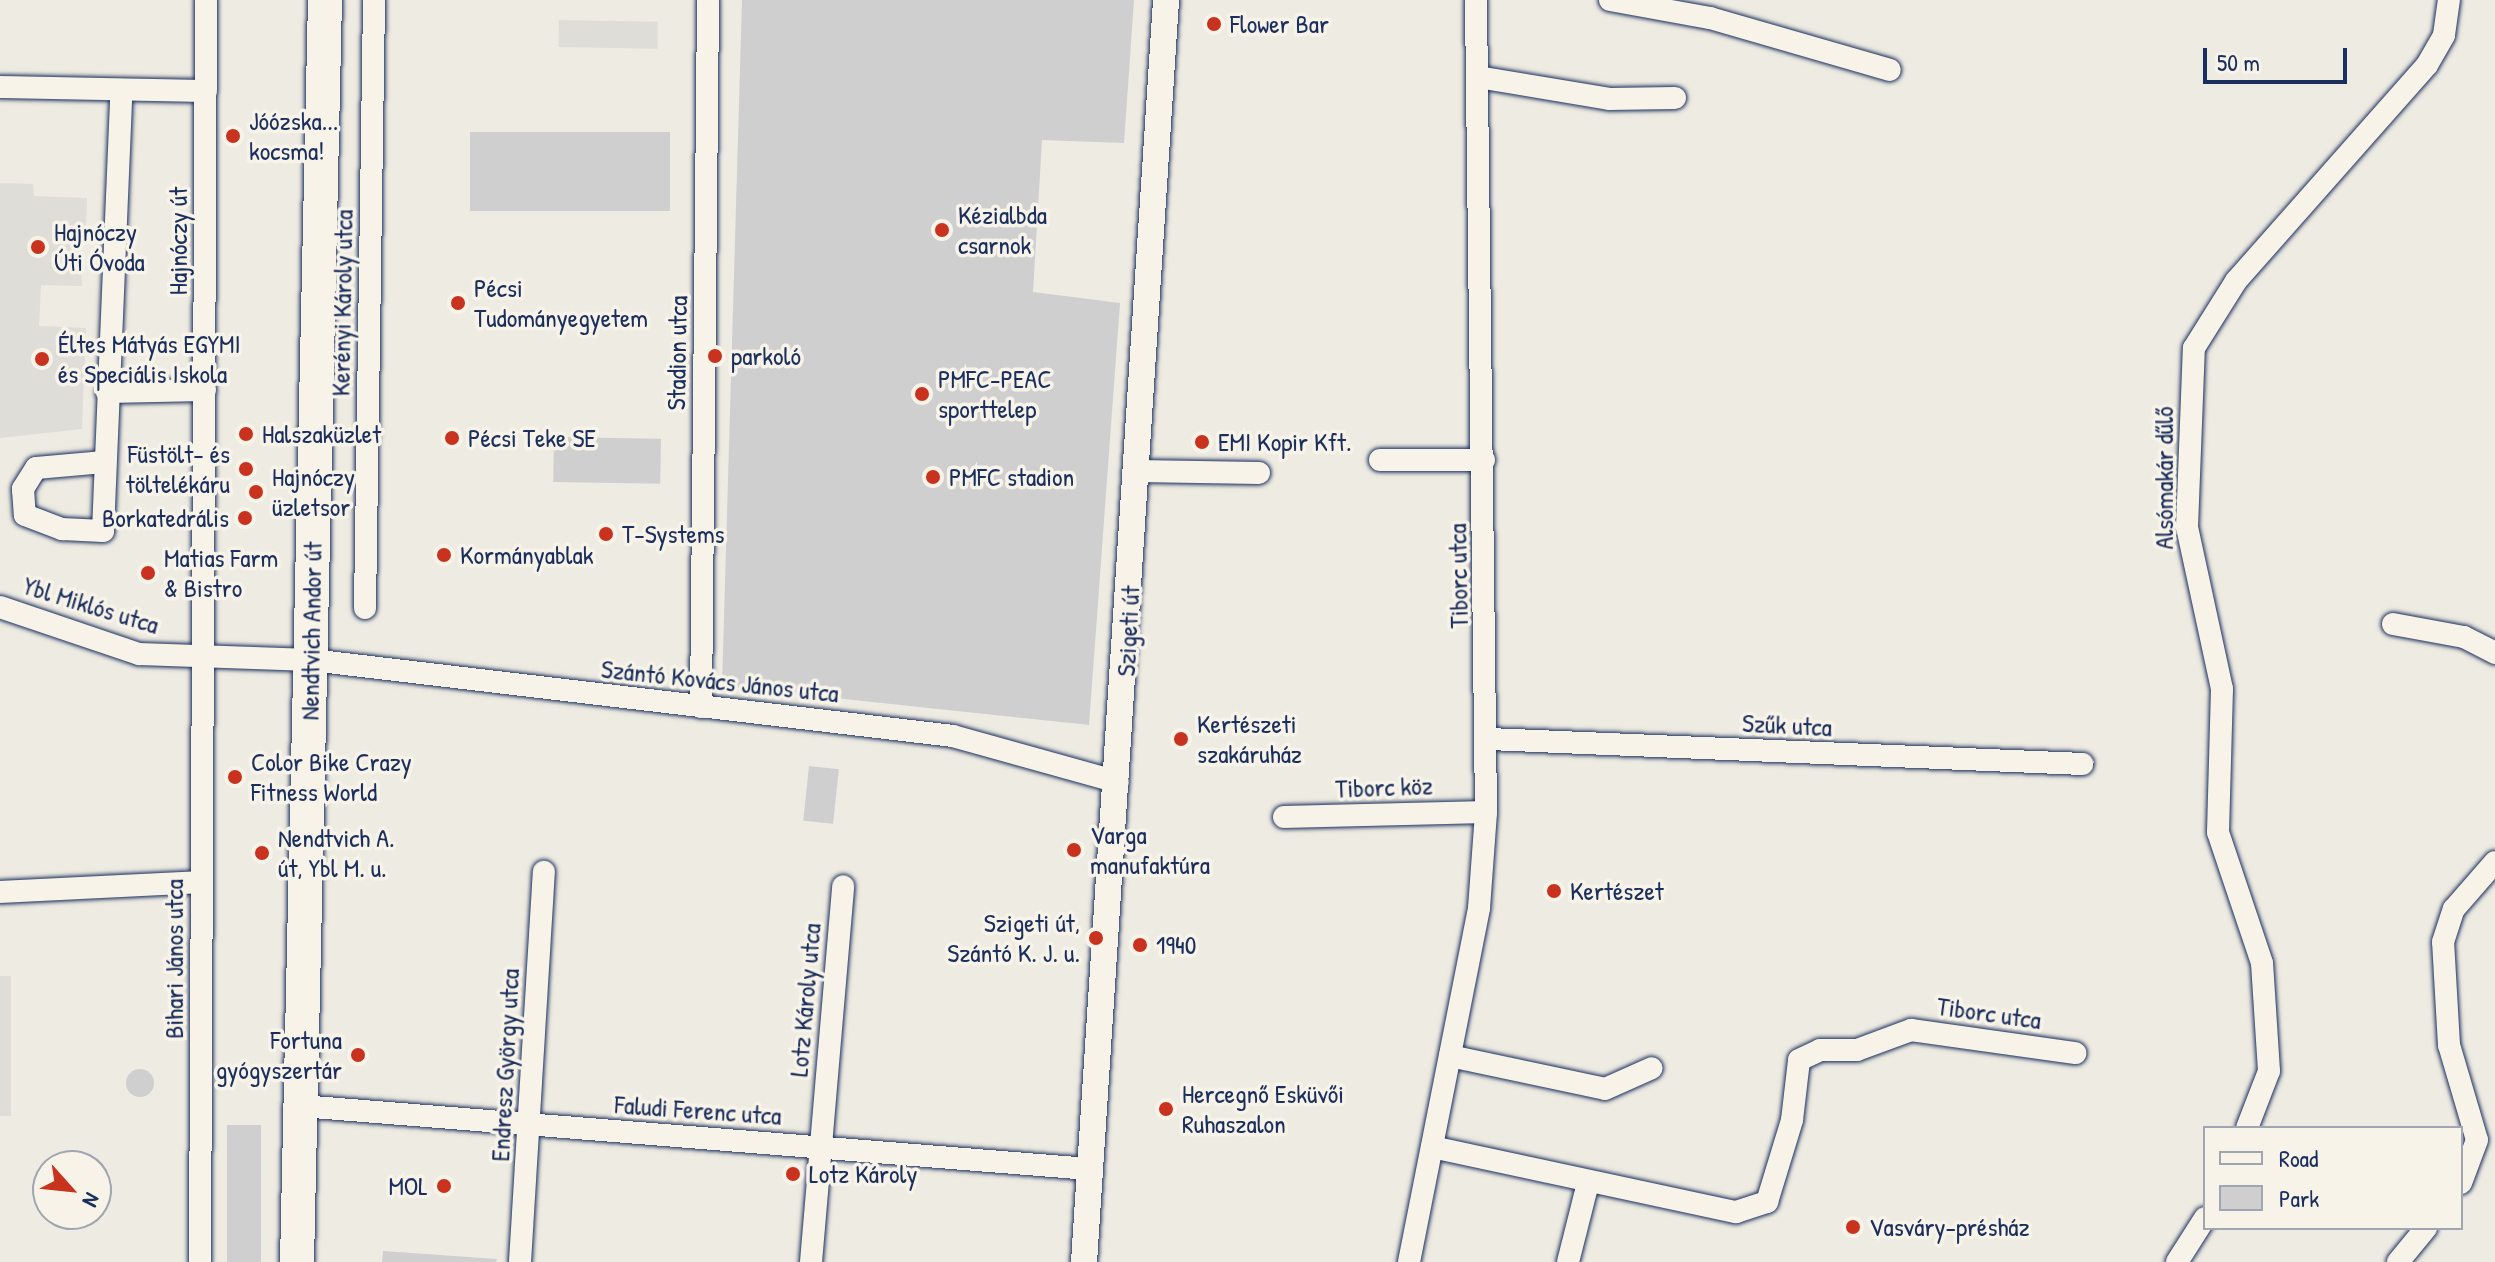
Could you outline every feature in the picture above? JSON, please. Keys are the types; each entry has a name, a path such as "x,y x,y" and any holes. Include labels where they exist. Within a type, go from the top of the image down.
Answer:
{"main road":[{"name":"Nendtvich Andor út","path":"297,1262 325,0"}],"street":[{"name":"Hajnóczy út","path":"206,0 207,657"},
{"name":"Kerényi Károly utca","path":"365,608 374,0"},
{"name":"Stadion utca","path":"701,707 708,0"},
{"name":"Szigeti út","path":"1084,1262 1118,782 1166,0"},
{"name":"Tiborc utca","path":"1409,1262 1479,908 1486,812 1489,739 1476,0"},
{"path":"1610,0 1710,18 1890,70"},
{"name":"Alsómakár dűlő","path":"2248,1126 2269,1071 2262,963 2218,832 2222,689 2187,527 2194,348 2236,281 2427,65 2444,35 2449,0"},
{"path":"1478,77 1609,99 1675,98"},
{"path":"0,87 121,93 206,91"},
{"path":"104,462 121,93"},
{"path":"107,392 205,390"},
{"path":"1380,460 1484,460"},
{"path":"1137,471 1259,473"},
{"name":"Ybl Miklós utca","path":"0,607 139,654 311,660"},
{"path":"2393,624 2464,637 2495,653"},
{"name":"Bihari János utca","path":"200,1262 207,657"},
{"name":"Szántó Kovács János utca","path":"311,660 953,736 1118,782"},
{"name":"Szűk utca","path":"1489,739 2082,764"},
{"name":"Tiborc köz","path":"1284,817 1486,812"},
{"path":"2463,1178 2477,1140 2449,1045 2443,942 2454,909 2495,862"},
{"name":"Endresz György utca","path":"520,1262 544,872"},
{"path":"0,892 202,882"},
{"name":"Lotz Károly utca","path":"811,1262 843,886"},
{"name":"Tiborc utca","path":"1432,1147 1588,1183 1736,1212 1767,1202 1792,1120 1799,1060 1820,1050 1857,1050 1911,1030 2075,1053"},
{"path":"1450,1056 1605,1089 1652,1068"},
{"name":"Faludi Ferenc utca","path":"301,1106 1090,1169"},
{"path":"1568,1262 1588,1183"},
{"path":"2177,1262 2203,1221"},
{"path":"2398,1262 2424,1230"}],"shaded area":[{"path":"559,20 658,22 658,49 559,47"},
{"path":"0,183 33,184 34,196 87,198 86,226 77,226 82,286 41,285 39,326 86,328 82,429 0,438"},
{"path":"0,976 11,976 11,1116 0,1116"}],"green space":[{"name":"PMFC-PEAC sporttelep","path":"742,0 1134,0 1124,143 1042,140 1033,292 1120,303 1089,725 722,686"},
{"path":"470,132 670,132 670,211 470,211"},
{"path":"554,437 661,439 660,484 553,482"},
{"path":"809,766 839,769 833,824 803,821"},
{"path":"140,1069 150,1073 154,1083 150,1093 140,1097 130,1093 126,1083 130,1073"},
{"path":"227,1125 261,1125 261,1262 227,1262"},
{"path":"383,1251 497,1259 496,1262 382,1262"}],"place":[{"name":"Flower Bar","path":"1214,24"},
{"name":"Jóózska... kocsma!","path":"233,136"},
{"name":"Kézialbda csarnok","path":"942,230"},
{"name":"Hajnóczy Úti Óvoda","path":"38,247"},
{"name":"Pécsi Tudományegyetem","path":"458,303"},
{"name":"parkoló","path":"715,356"},
{"name":"Éltes Mátyás EGYMI és Speciális Iskola","path":"42,359"},
{"name":"PMFC-PEAC sporttelep","path":"922,394"},
{"name":"Halszaküzlet","path":"246,434"},
{"name":"Pécsi Teke SE","path":"452,438"},
{"name":"EMI Kopir Kft.","path":"1202,442"},
{"name":"Füstölt- és töltelékáru","path":"246,469"},
{"name":"PMFC stadion","path":"933,477"},
{"name":"Hajnóczy üzletsor","path":"256,492"},
{"name":"Borkatedrális","path":"245,518"},
{"name":"T-Systems","path":"606,534"},
{"name":"Kormányablak","path":"444,555"},
{"name":"Matias Farm & Bistro","path":"148,573"},
{"name":"Kertészeti szakáruház","path":"1181,739"},
{"name":"Color Bike Crazy Fitness World","path":"235,777"},
{"name":"Varga manufaktúra","path":"1074,850"},
{"name":"Nendtvich A. út, Ybl M. u.","path":"262,853"},
{"name":"Kertészet","path":"1554,891"},
{"name":"Szigeti út, Szántó K. J. u.","path":"1096,938"},
{"name":"1940","path":"1140,945"},
{"name":"Fortuna gyógyszertár","path":"358,1055"},
{"name":"Hercegnő Esküvői Ruhaszalon","path":"1166,1109"},
{"name":"Lotz Károly","path":"793,1174"},
{"name":"MOL","path":"444,1186"},
{"name":"Vasváry-présház","path":"1853,1227"}]}
